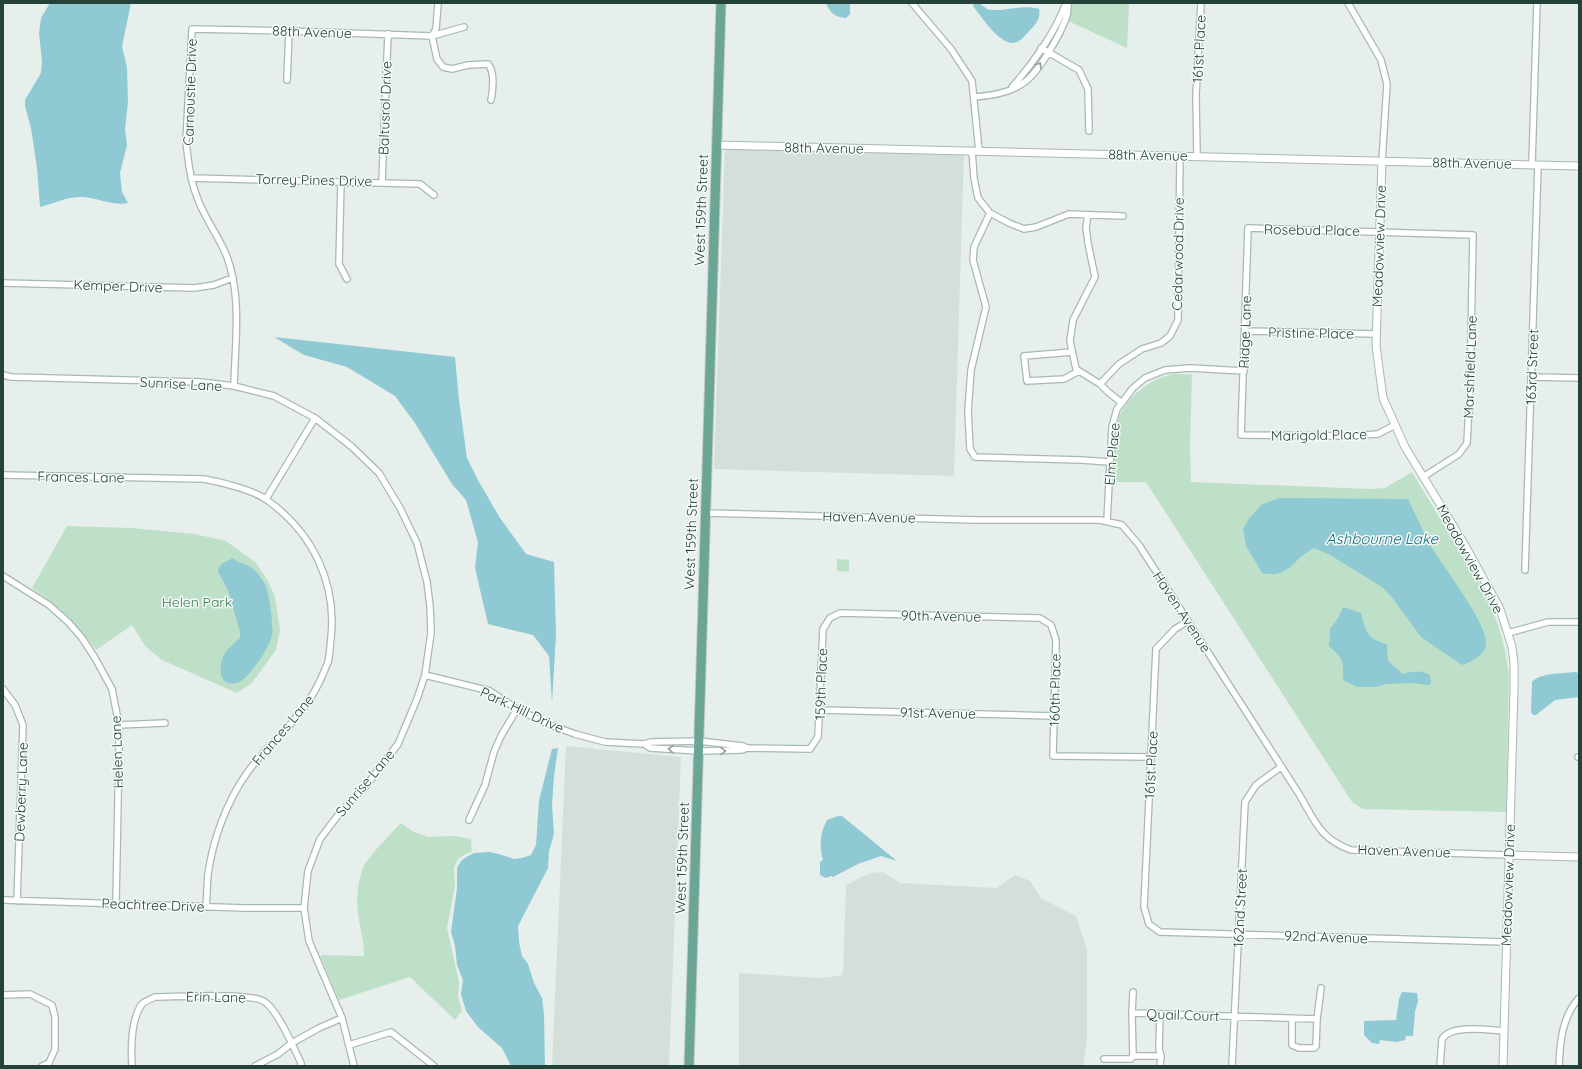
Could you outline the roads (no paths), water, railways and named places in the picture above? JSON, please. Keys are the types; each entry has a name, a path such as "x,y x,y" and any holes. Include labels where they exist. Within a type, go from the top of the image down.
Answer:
{"main road":[{"name":"West 159th Street","path":"689,1066 721,3"}],"street":[{"path":"438,3 436,29 432,36 437,59 443,66 452,69 468,65 488,64 491,68 492,79 491,100"},
{"path":"912,3 951,49 972,81 974,97 974,178 978,198 990,213 1024,229 1036,227 1069,214 1123,216"},
{"path":"974,97 986,96 1010,89 1027,81 1048,52 1063,26 1068,13 1067,3"},
{"path":"1010,89 1025,72 1041,48 1067,3"},
{"name":"161st Place","path":"1197,156 1196,95 1201,3"},
{"path":"1348,3 1381,60 1387,84 1382,161"},
{"name":"163rd Street","path":"1525,570 1532,377 1537,3"},
{"name":"88th Avenue","path":"192,29 432,36 464,27"},
{"name":"Carnoustie Drive","path":"192,29 186,141 191,178 197,198 227,257 232,278 236,307 234,386"},
{"path":"287,80 290,31"},
{"name":"Baltusrol Drive","path":"382,182 388,34"},
{"path":"1041,48 1079,70 1088,89 1088,131"},
{"name":"88th Avenue","path":"717,145 1579,166"},
{"name":"Cedarwood Drive","path":"1100,384 1119,364 1142,349 1160,343 1170,336 1178,320 1180,156"},
{"name":"Meadowview Drive","path":"1382,161 1376,346 1383,398 1405,447 1463,542 1500,609 1508,633 1514,663 1503,1066"},
{"name":"Torrey Pines Drive","path":"191,178 420,184 434,195"},
{"path":"342,181 339,264 347,279"},
{"path":"990,213 974,247 973,260 986,307 971,370 968,411 970,449 975,457 1110,462"},
{"path":"1088,215 1086,228 1095,277 1073,320 1070,341 1076,369 1100,384 1122,403"},
{"name":"Rosebud Place","path":"1248,228 1472,235"},
{"name":"Ridge Lane","path":"1241,435 1248,228"},
{"name":"Marshfield Lane","path":"1423,477 1459,454 1467,443 1470,387 1472,235"},
{"name":"Kemper Drive","path":"3,283 194,288 214,285 232,278"},
{"name":"Pristine Place","path":"1245,331 1376,334"},
{"path":"1072,352 1024,356 1027,381 1064,379 1079,371"},
{"name":"Elm Place","path":"1107,522 1112,427 1118,409 1132,388 1145,378 1165,370 1190,368 1244,371"},
{"name":"Sunrise Lane","path":"3,375 11,377 35,378 201,382 234,386 274,396 315,418 351,446 379,473 400,508 417,543 427,582 431,633 425,675 417,699 398,744 366,786 342,810 320,839 308,871 304,908 309,941 342,1018 354,1066"},
{"path":"1532,377 1579,378"},
{"path":"266,499 315,418"},
{"name":"Marigold Place","path":"1241,435 1350,436 1378,434 1395,426"},
{"name":"Frances Lane","path":"3,475 204,479 223,482 266,499 297,526 318,559 328,586 333,620 329,660 315,692 307,704 299,715 268,747 246,773 229,805 215,841 208,873 206,907"},
{"name":"Haven Avenue","path":"706,513 977,520 1100,520 1122,524 1139,545 1282,767 1323,835 1340,846 1351,850 1579,857"},
{"name":"Helen Lane","path":"3,576 50,604 68,622 82,638 112,689 119,725 116,904"},
{"name":"90th Avenue","path":"830,618 840,613 1040,618 1051,625"},
{"name":"159th Place","path":"746,748 810,749 818,737 823,629 830,618"},
{"name":"161st Place","path":"1148,924 1144,907 1156,649 1175,629 1188,621"},
{"path":"1508,633 1548,622 1579,622"},
{"name":"160th Place","path":"1051,625 1056,640 1053,756 1151,757"},
{"name":"Park Hill Drive","path":"425,675 490,691 516,709 548,724 605,742 644,744 651,742 699,741"},
{"name":"Dewberry Lane","path":"3,689 15,705 23,724 17,901"},
{"path":"469,820 485,785 494,752 516,709"},
{"name":"91st Avenue","path":"820,710 1055,716"},
{"path":"119,725 164,723"},
{"path":"699,741 742,746 746,748"},
{"name":"Park Hill Drive","path":"644,744 650,748 699,751"},
{"path":"699,751 742,750 746,748"},
{"name":"162nd Street","path":"1232,1066 1245,802 1256,785 1282,767"},
{"name":"Peachtree Drive","path":"3,900 206,907 304,908"},
{"name":"92nd Avenue","path":"1148,924 1160,932 1506,942"},
{"path":"1292,1018 1292,1045 1299,1048 1314,1048 1316,1046 1317,1019 1321,988"},
{"path":"1133,992 1133,1056"},
{"path":"3,995 30,994 52,1005 55,1017 55,1049 49,1063 42,1066"},
{"name":"Erin Lane","path":"132,1066 131,1054 135,1018 142,1003 155,997 248,996 265,1001 279,1018 292,1043 301,1066"},
{"path":"1559,1066 1559,1047 1564,1023 1579,998"},
{"name":"Quail Court","path":"1132,1013 1317,1019"},
{"path":"1160,1014 1160,1066"},
{"path":"255,1066 278,1054 292,1043 319,1028 342,1018"},
{"path":"1440,1066 1442,1039 1444,1035 1450,1031 1504,1031"},
{"path":"349,1045 391,1032 434,1066"},
{"path":"1104,1060 1131,1059 1133,1056 1161,1056"}],"water":[{"path":"50,3 131,3 122,46 127,68 128,102 125,129 127,145 120,173 122,192 128,203 111,203 77,197 40,207 37,168 25,100 41,73 42,61 39,34 41,18"},
{"path":"826,3 850,3 850,14 846,18 839,17 831,12"},
{"path":"974,3 980,4 991,10 1022,7 1039,9 1038,20 1023,38 1017,42 1011,43 999,37 993,31 973,6"},
{"path":"274,337 455,357 467,458 500,518 526,554 554,562 556,635 552,703 549,656 533,635 488,624 475,568 478,542 466,500 452,484 415,423 395,396 347,367 304,355"},
{"name":"Ashbourne Lake","path":"1279,498 1408,499 1432,548 1473,610 1480,624 1485,635 1486,644 1483,652 1473,660 1462,665 1421,637 1391,596 1382,587 1330,555 1314,548 1307,552 1285,571 1271,574 1262,573 1246,546 1243,529 1248,520 1261,505"},
{"path":"233,558 251,567 265,584 270,601 272,635 267,647 253,669 242,680 232,684 225,681 220,670 225,653 240,638 240,632 228,590 218,572 219,567 223,563"},
{"path":"1343,607 1361,613 1364,625 1371,637 1387,644 1388,661 1403,674 1410,672 1423,672 1430,675 1431,682 1429,685 1413,683 1386,684 1376,687 1357,687 1343,680 1342,661 1329,646 1330,629 1338,618"},
{"path":"1575,672 1579,673 1579,697 1555,700 1536,715 1533,715 1531,712 1532,682 1541,676"},
{"path":"558,748 552,805 554,834 549,851 548,868 518,926 522,956 528,964 534,983 542,998 544,1015 545,1066 511,1066 502,1048 478,1027 466,1011 461,994 463,980 457,965 455,946 451,932 457,888 457,868 461,861 474,853 489,852 514,859 531,855 536,845 539,801 552,749"},
{"path":"842,816 897,861 881,856 858,864 833,877 831,876 826,878 820,875 820,862 823,860 821,845 823,830 827,820"},
{"path":"1402,992 1417,993 1418,1001 1415,1012 1413,1036 1406,1036 1405,1040 1396,1042 1380,1040 1379,1044 1372,1043 1364,1035 1364,1021 1396,1020 1399,999"}],"park label":[{"name":"Helen Park","path":"197,602"}]}
